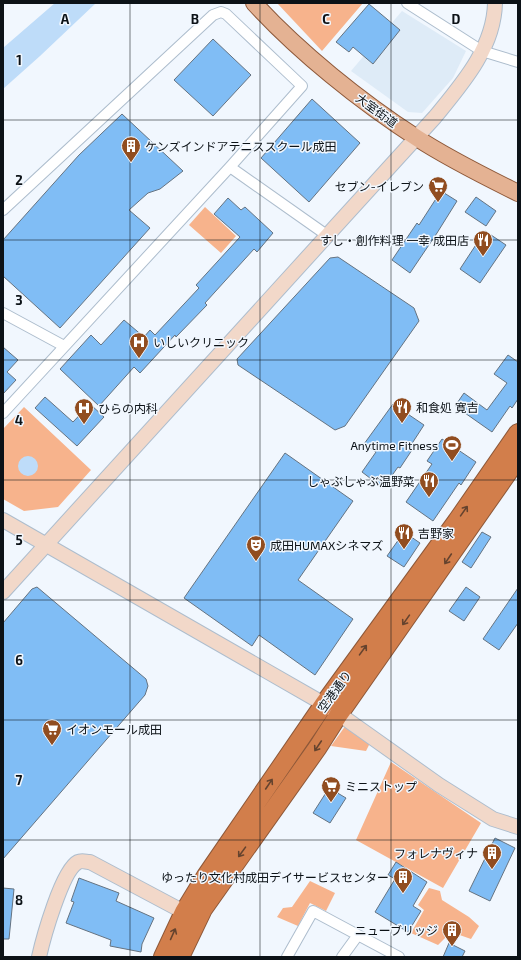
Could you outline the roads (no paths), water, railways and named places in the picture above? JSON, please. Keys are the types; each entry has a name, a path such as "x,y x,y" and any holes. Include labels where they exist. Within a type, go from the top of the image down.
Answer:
{"highway":[{"name":"空港通り","path":"163,957 184,912 206,876 324,704 457,521 518,433"},
{"name":"空港通り","path":"180,957 203,909 318,747 339,714 518,458"}],"main road":[{"name":"大室街道","path":"254,3 307,54 346,87 417,138 518,193"}],"street":[{"path":"407,3 482,51 518,62"},
{"path":"3,592 435,117 460,86 482,51 490,34 495,13 495,3"},
{"path":"3,210 213,15 221,12 226,14 302,86 3,413"},
{"path":"230,166 328,236"},
{"path":"3,313 64,346"},
{"path":"3,520 324,704 439,786 493,819 518,827"},
{"path":"39,957 58,895 72,867 78,862 90,862 184,912"},
{"path":"287,957 314,911 400,957"},
{"path":"342,957 358,935"}],"water":[{"path":"55,3 96,3 3,89 3,48"},
{"path":"28,456 35,459 38,466 35,473 28,476 21,473 18,466 21,459"}],"place":[{"name":"ケンズインドアテニススクール成田","path":"131,163"},
{"name":"セブン-イレブン","path":"438,203"},
{"name":"すし・創作料理 一幸 成田店","path":"483,257"},
{"name":"いしいクリニック","path":"139,359"},
{"name":"和食処 寛吉","path":"402,424"},
{"name":"ひらの内科","path":"84,425"},
{"name":"Anytime Fitness","path":"452,462"},
{"name":"しゃぶしゃぶ温野菜","path":"429,498"},
{"name":"吉野家","path":"404,550"},
{"name":"成田HUMAXシネマズ","path":"256,562"},
{"name":"イオンモール成田","path":"52,746"},
{"name":"ミニストップ","path":"331,803"},
{"name":"フォレナヴィナ","path":"492,870"},
{"name":"ゆったり文化村成田デイサービスセンター","path":"403,894"},
{"name":"ニューブリッジ","path":"452,947"}]}
